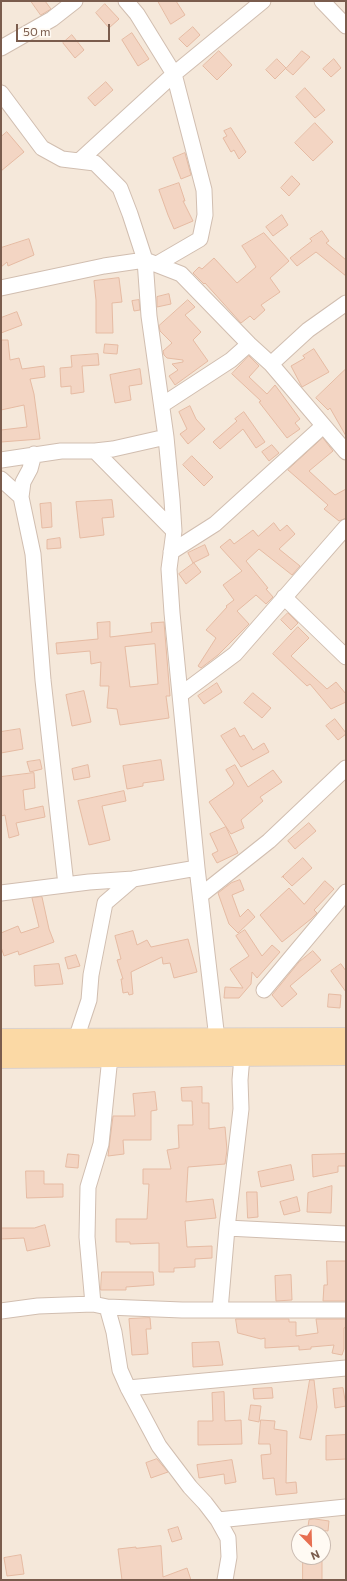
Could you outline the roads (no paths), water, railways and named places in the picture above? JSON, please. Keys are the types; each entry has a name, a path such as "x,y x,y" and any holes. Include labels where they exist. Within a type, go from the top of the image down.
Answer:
{"main road":[{"path":"1,1039 346,1038"},
{"path":"1,1058 346,1055"}],"street":[{"path":"1,48 52,19 75,1"},
{"path":"1,288 104,266 151,262 200,239 205,215 204,190 174,74 137,14 126,1"},
{"path":"79,161 174,74 263,1"},
{"path":"322,1 346,26"},
{"path":"1,93 42,148 62,159 95,163 120,188 151,262 149,316 166,437 174,531 169,569 197,868 217,1039"},
{"path":"151,262 181,274 249,344 271,364 346,452"},
{"path":"271,364 308,330 346,302"},
{"path":"162,405 231,360 249,344"},
{"path":"171,552 215,524 323,426"},
{"path":"1,460 61,451 95,451 166,437"},
{"path":"95,451 174,531"},
{"path":"34,454 30,468 23,482 21,497 33,554 43,680 66,885"},
{"path":"1,479 21,497"},
{"path":"180,695 235,654 346,527"},
{"path":"284,597 346,657"},
{"path":"201,895 269,841 346,768"},
{"path":"1,893 89,882 134,879 197,868"},
{"path":"76,1039 89,1000 91,975 105,903 134,879"},
{"path":"89,882 105,903"},
{"path":"264,990 346,892"},
{"path":"220,1310 227,1228 241,1109 240,1080 242,1056"},
{"path":"110,1057 101,1144 88,1187 86,1237 100,1305 114,1332 120,1370 159,1446 190,1487 218,1520 228,1538 229,1557 225,1580"},
{"path":"227,1228 346,1234"},
{"path":"1,1311 38,1306 100,1305 220,1310 346,1310"},
{"path":"128,1388 346,1368"},
{"path":"218,1520 346,1507"}]}
